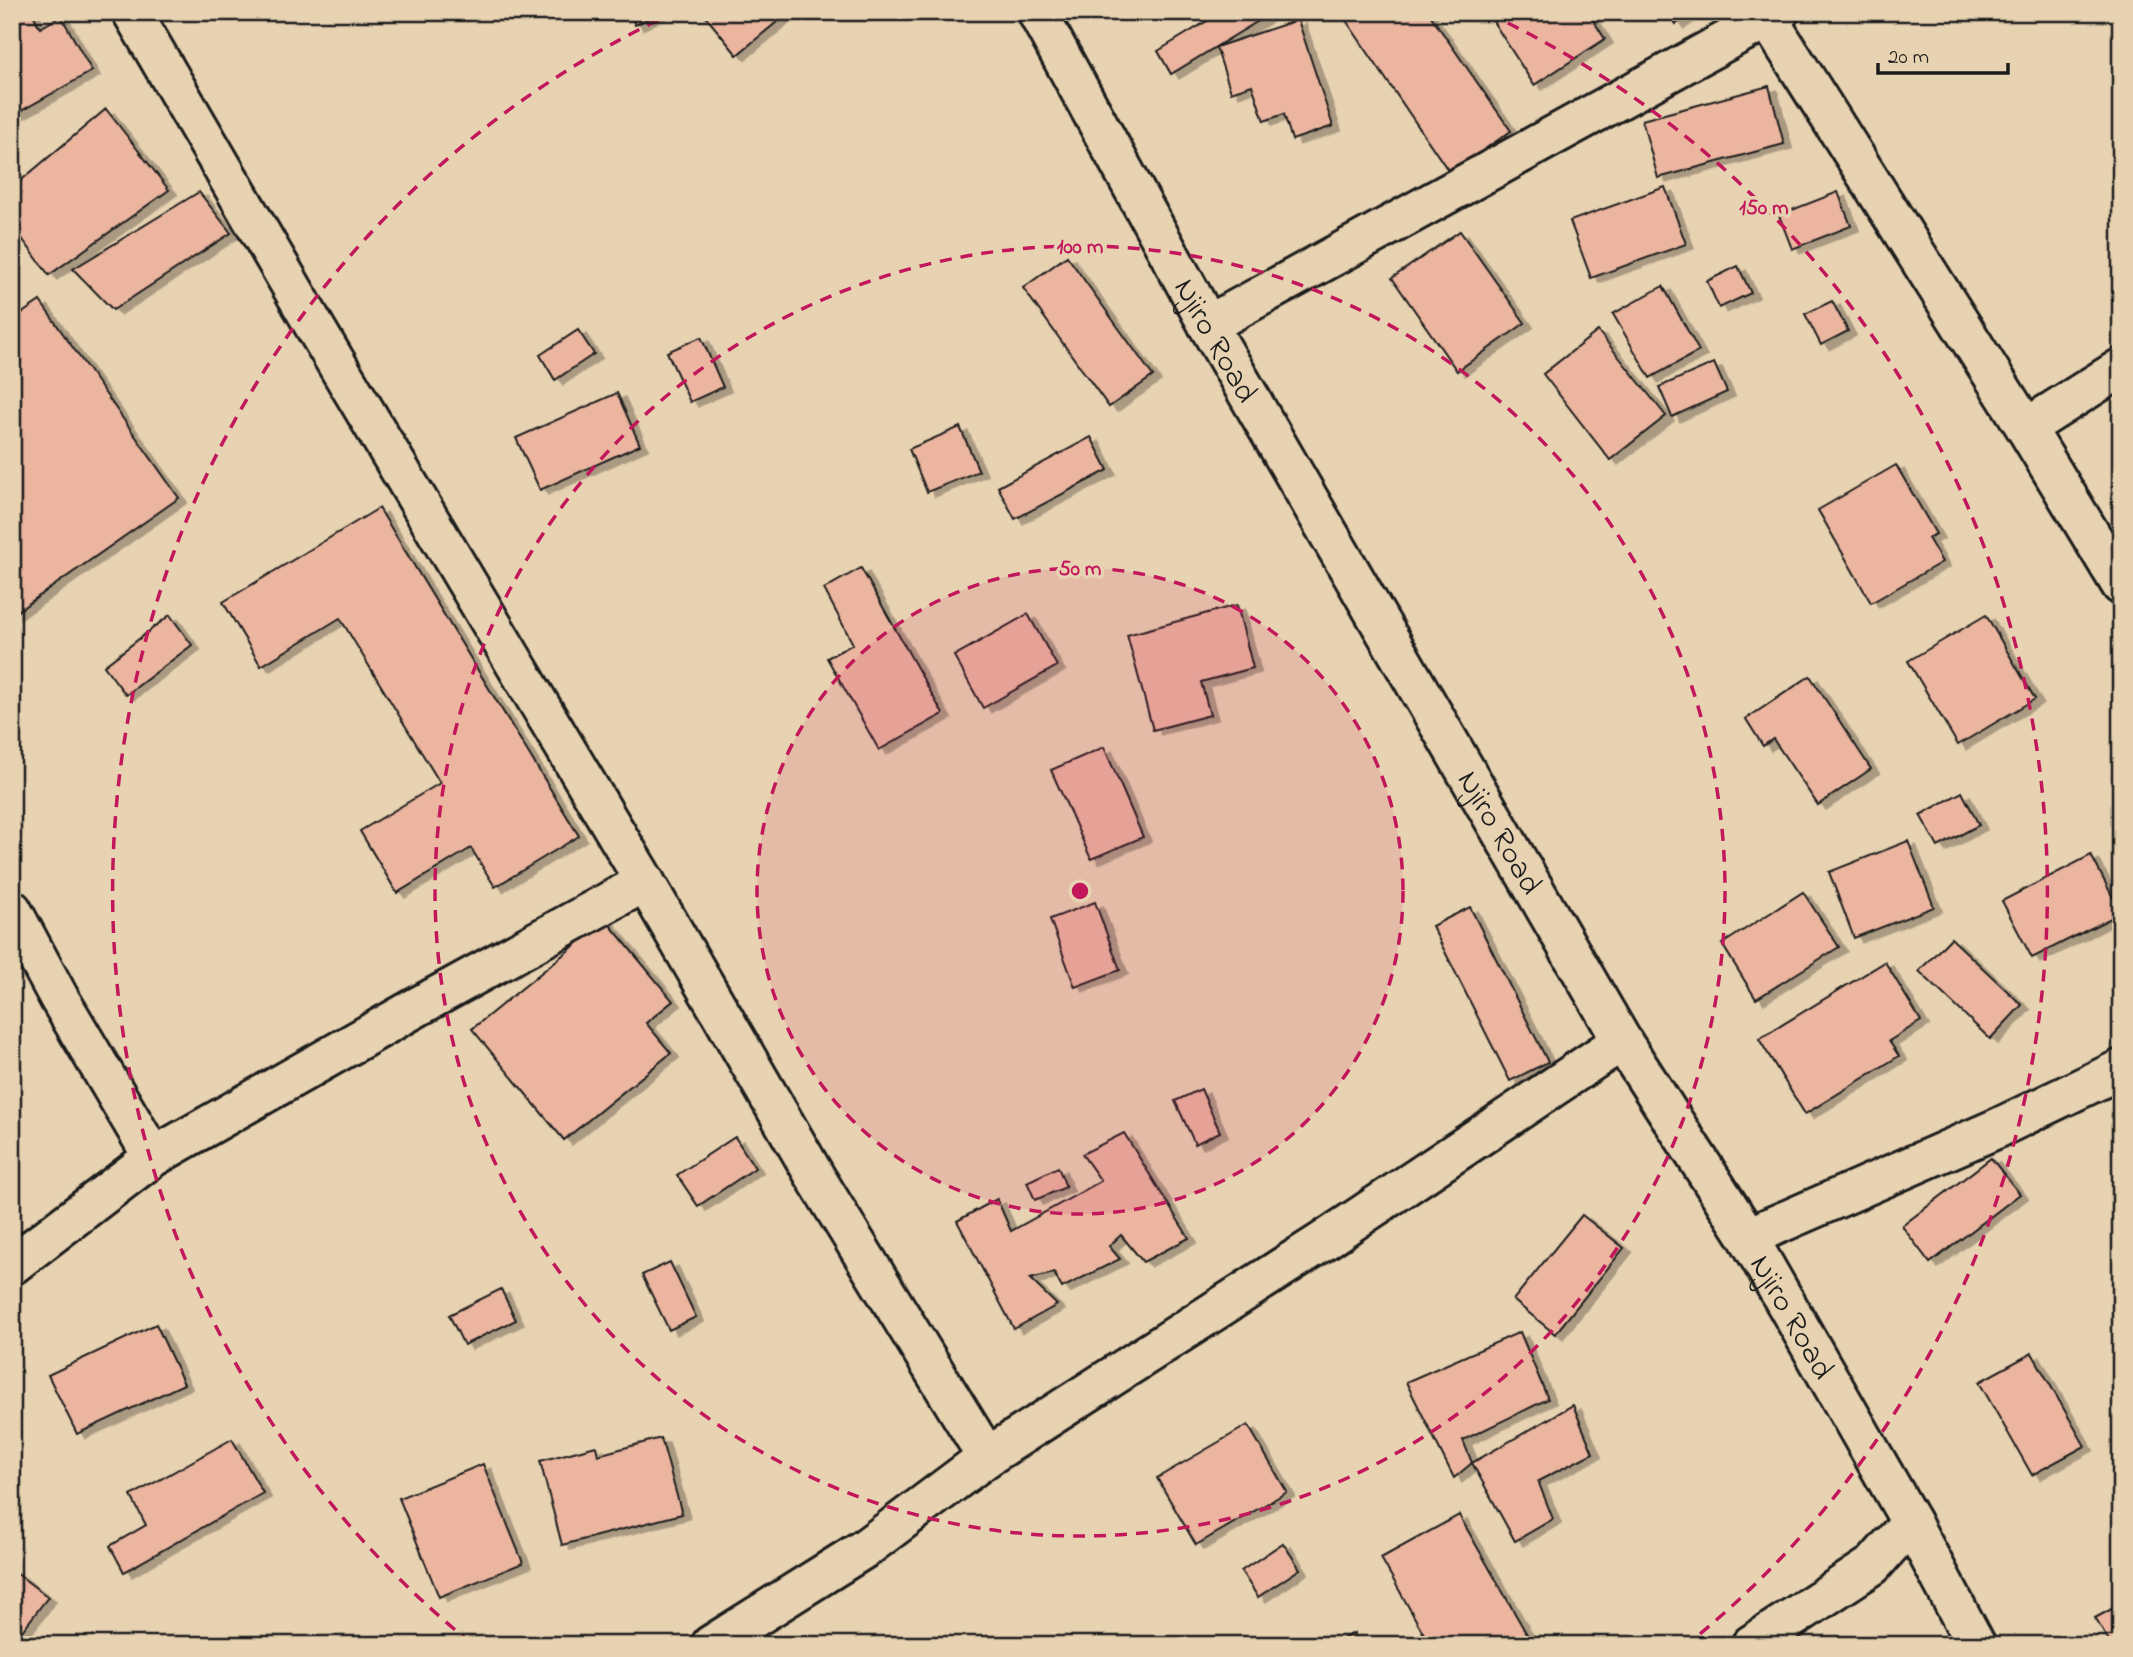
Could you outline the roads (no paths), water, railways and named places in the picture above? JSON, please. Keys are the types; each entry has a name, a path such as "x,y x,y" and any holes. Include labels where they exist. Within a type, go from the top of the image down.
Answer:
{"street":[{"path":"132,12 316,330 645,882 816,1178 986,1457"},
{"name":"Njiro Road","path":"1037,12 1208,325 1622,1041 1748,1237 1912,1522 1976,1645"},
{"path":"1208,325 1773,15 2121,585"},
{"path":"2026,428 2121,368"},
{"path":"12,1265 153,1157 417,1007 645,882"},
{"path":"12,909 60,998 153,1157"},
{"path":"711,1645 867,1548 986,1457 1322,1242 1622,1041"},
{"path":"1748,1237 1998,1128 2121,1069"},
{"path":"1751,1645 1873,1565 1912,1522"}]}
